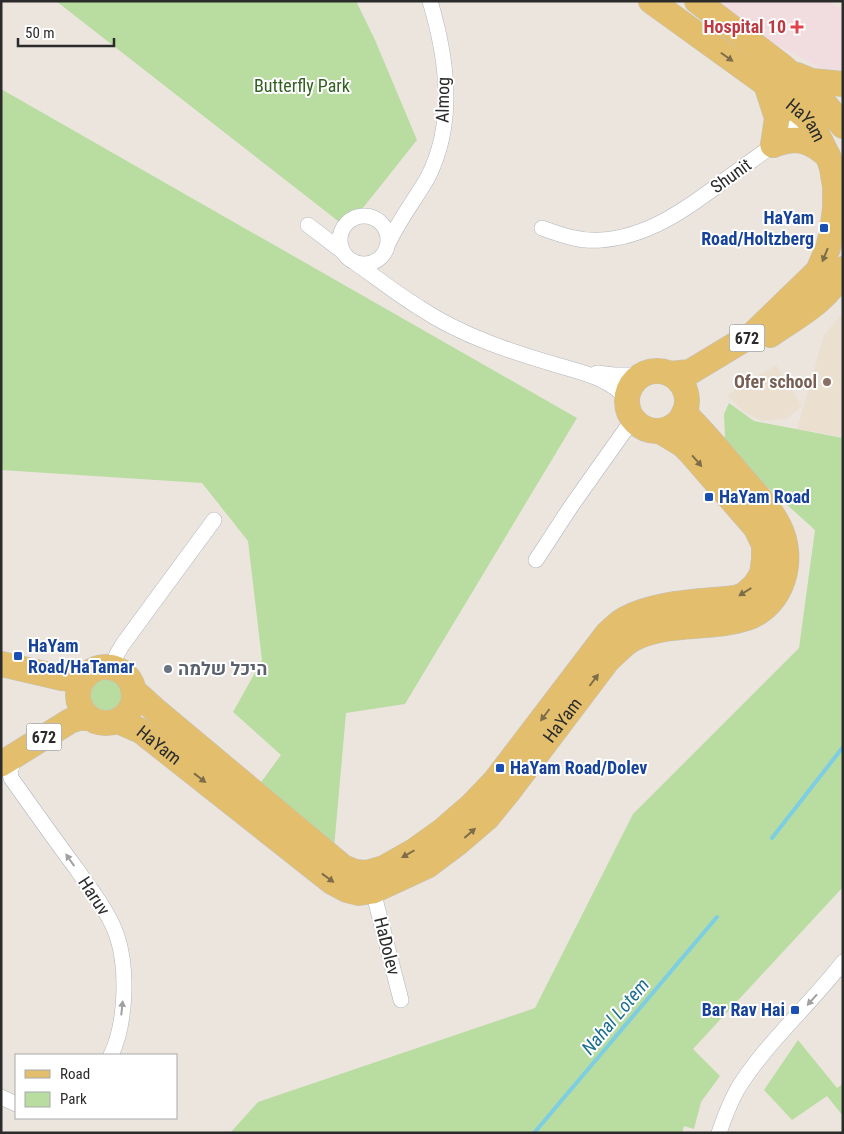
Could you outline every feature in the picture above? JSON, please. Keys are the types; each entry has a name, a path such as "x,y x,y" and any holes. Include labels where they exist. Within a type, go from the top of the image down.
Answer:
{"main road":[{"name":"HaYam","path":"651,1 766,84 824,103"},
{"name":"HaYam","path":"697,1 782,66 824,103 843,126"},
{"path":"782,66 812,81 843,84"},
{"path":"766,84 777,118 773,144 786,140 803,141 810,143 828,156"},
{"name":"HaYam","path":"118,721 141,731 332,882 347,890 359,893 373,891 427,866 487,818 608,660 630,641 657,631 729,622 746,618 762,610 774,599 781,586 786,569 787,553 784,539 779,526 766,507 700,428 680,393 690,372 753,334 818,272 828,248 835,208 832,168 813,126 824,103"},
{"name":"672","path":"680,393 756,345 814,304 833,285 843,269"},
{"path":"655,371 680,393 681,418 671,427 660,431 647,429 630,409 630,386 641,375 655,371"},
{"name":"HaYam","path":"133,690 343,867 355,872 367,873 384,868 442,831 472,805 489,787 607,634 623,620 658,607 735,598 755,586 762,574 764,559 764,544 756,528 690,452 683,445 660,431"},
{"path":"1,664 72,679 86,676 98,668 112,668 120,671 126,676 133,690 132,705 124,717 118,721"},
{"name":"672","path":"86,676 79,689 78,697 84,712 89,718"},
{"name":"672","path":"8,760 70,721 79,718 89,718 103,723 118,721"}],"street":[{"name":"Almog","path":"385,250 393,233 427,178 438,152 444,124 446,105 445,78 441,45 430,1"},
{"name":"Shunit","path":"542,228 581,240 600,241 623,237 653,227 692,204 773,144 824,103"},
{"name":"Almog","path":"375,219 390,217 417,194"},
{"path":"403,296 383,268 382,262 388,238 386,229 375,219 361,216 348,222 323,228 308,225 342,251 347,258 420,308 466,333 490,343 606,382 615,387 630,409 536,560"},
{"path":"342,251 340,234 348,222"},
{"path":"354,262 362,264 378,260 385,250"},
{"path":"573,370 614,375 641,375"},
{"path":"112,668 123,644 214,520"},
{"name":"Haruv","path":"8,760 12,778 106,911 117,936 124,969 123,1004 120,1028 111,1054"},
{"name":"HaDolev","path":"373,891 400,1000"},
{"path":"719,1133 737,1091 747,1075 826,985 843,962"},
{"path":"1,1097 15,1104"}],"shaded area":[{"name":"Hospital 10","path":"714,1 832,1 831,3 843,10 843,70 822,69 775,44"},
{"name":"Ofer school","path":"843,312 843,437 797,429 824,335"},
{"path":"776,365 802,406 786,419 761,421 743,411 727,395"}],"green space":[{"name":"Butterfly Park","path":"56,1 356,1 375,40 417,140 347,228"},
{"path":"1,89 577,418 405,704 346,713 334,848 259,785 281,755 233,712 262,660 248,541 202,483 1,470"},
{"path":"729,403 754,421 843,438 843,887 693,1049 720,1076 701,1102 694,1129 684,1126 682,1133 230,1133 258,1102 535,1008 633,814 799,648 815,530 733,456 725,438 724,414"},
{"path":"107,677 121,682 126,696 121,710 107,715 93,710 88,696 93,682"},
{"path":"798,1040 837,1088 843,1084 843,1116 827,1096 792,1120 764,1090"}],"waterway":[{"name":"Nahal Lotem","path":"772,838 843,747"},
{"name":"Nahal Lotem","path":"534,1133 717,917"}],"place":[{"name":"Hospital 10","path":"797,27"},
{"name":"HaYam Road/Holtzberg","path":"824,228"},
{"name":"Ofer school","path":"827,382"},
{"name":"HaYam Road","path":"709,497"},
{"name":"HaYam Road/HaTamar","path":"18,656"},
{"name":"היכל שלמה","path":"168,669"},
{"name":"HaYam Road/Dolev","path":"500,768"},
{"name":"Bar Rav Hai","path":"795,1010"}]}
